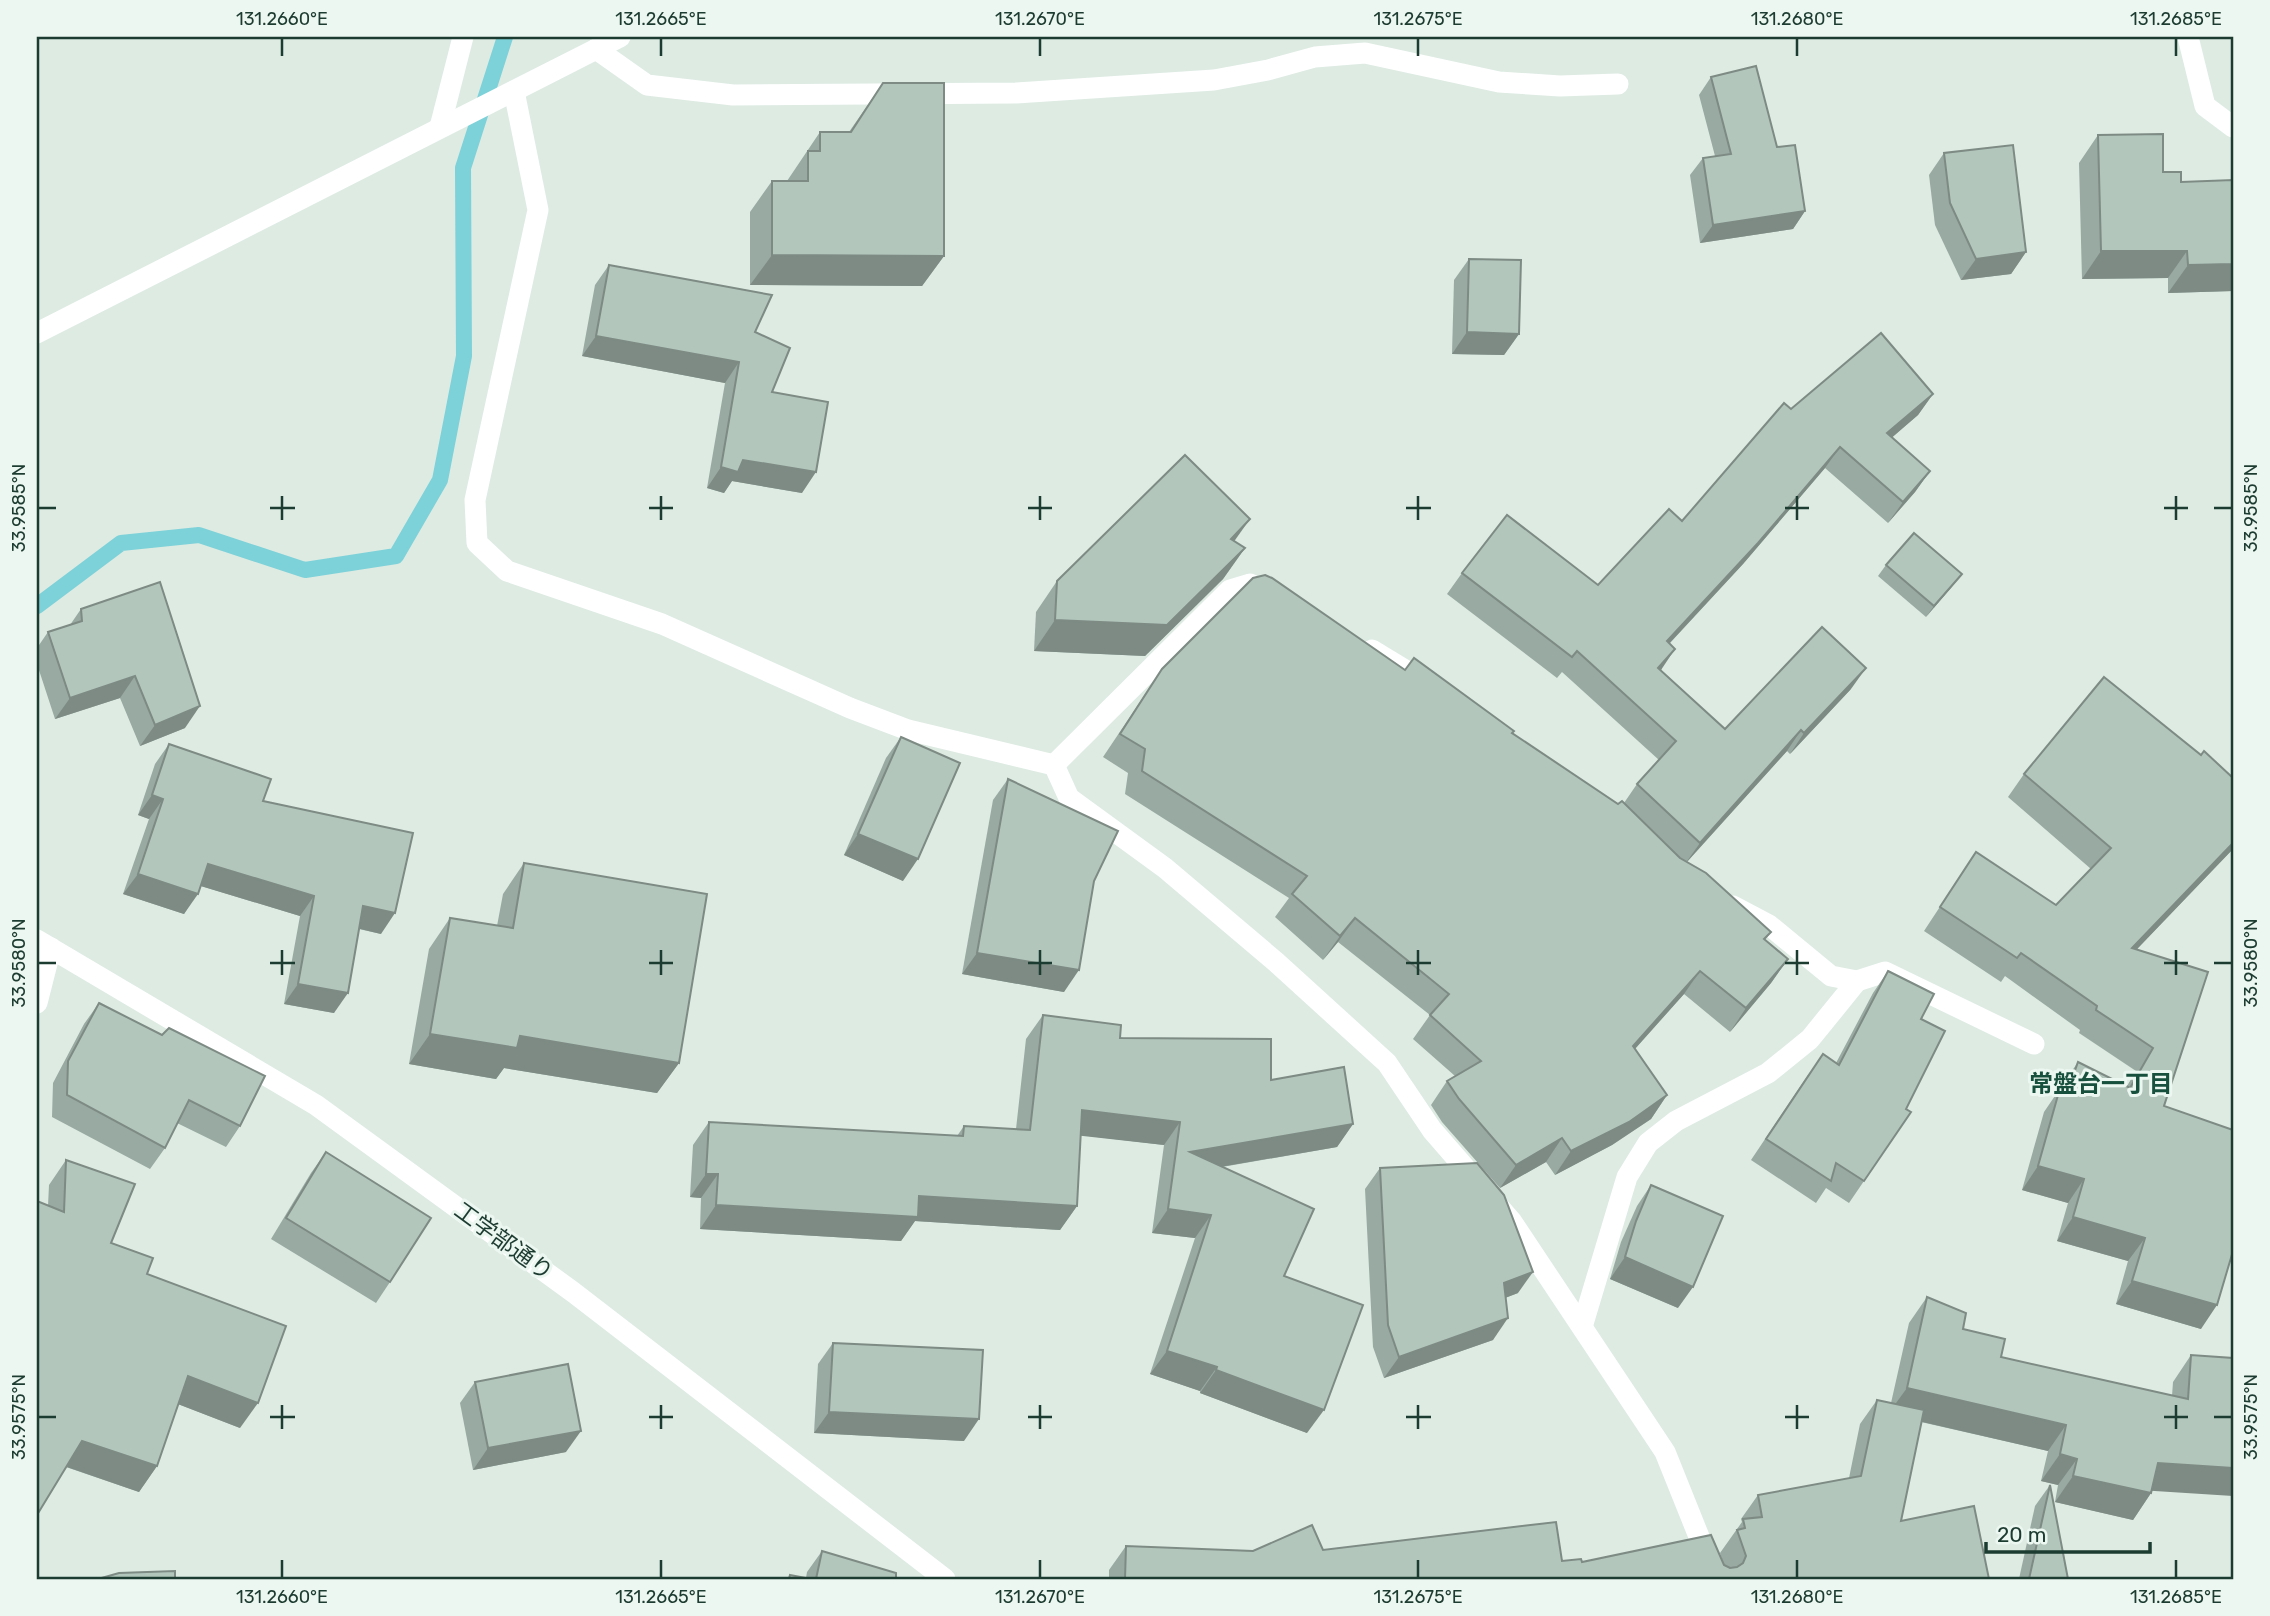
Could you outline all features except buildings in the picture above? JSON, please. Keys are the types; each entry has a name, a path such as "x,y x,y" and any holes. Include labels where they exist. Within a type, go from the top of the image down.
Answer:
{"street":[{"path":"440,127 463,37"},
{"path":"37,334 620,37"},
{"path":"2188,37 2205,106 2233,127"},
{"path":"596,49 647,86 733,94 1016,93 1214,80 1268,70 1315,57 1365,53 1499,82 1560,86 1618,84"},
{"path":"514,91 538,210 475,500 477,543 507,571 662,624 850,708 908,730 1054,765"},
{"path":"1054,765 1230,590 1250,584 1287,602"},
{"path":"1357,641 1449,698"},
{"path":"1054,765 1069,798 1165,868 1276,962 1387,1063 1432,1130 1512,1222 1665,1452 1716,1579"},
{"path":"1715,896 1769,925 1831,976 1857,981 1885,972 2034,1044"},
{"path":"37,1003 44,944"},
{"name":"工学部通り","path":"44,944 316,1105 573,1292 945,1579"},
{"path":"1582,1327 1628,1177 1648,1143 1676,1121 1768,1073 1810,1039 1857,981"}],"waterway":[{"path":"37,606 121,543 199,535 305,570 396,556 440,480 464,356 463,168 505,37"}],"district":[{"name":"常盤台一丁目","path":"2101,1084"}]}
